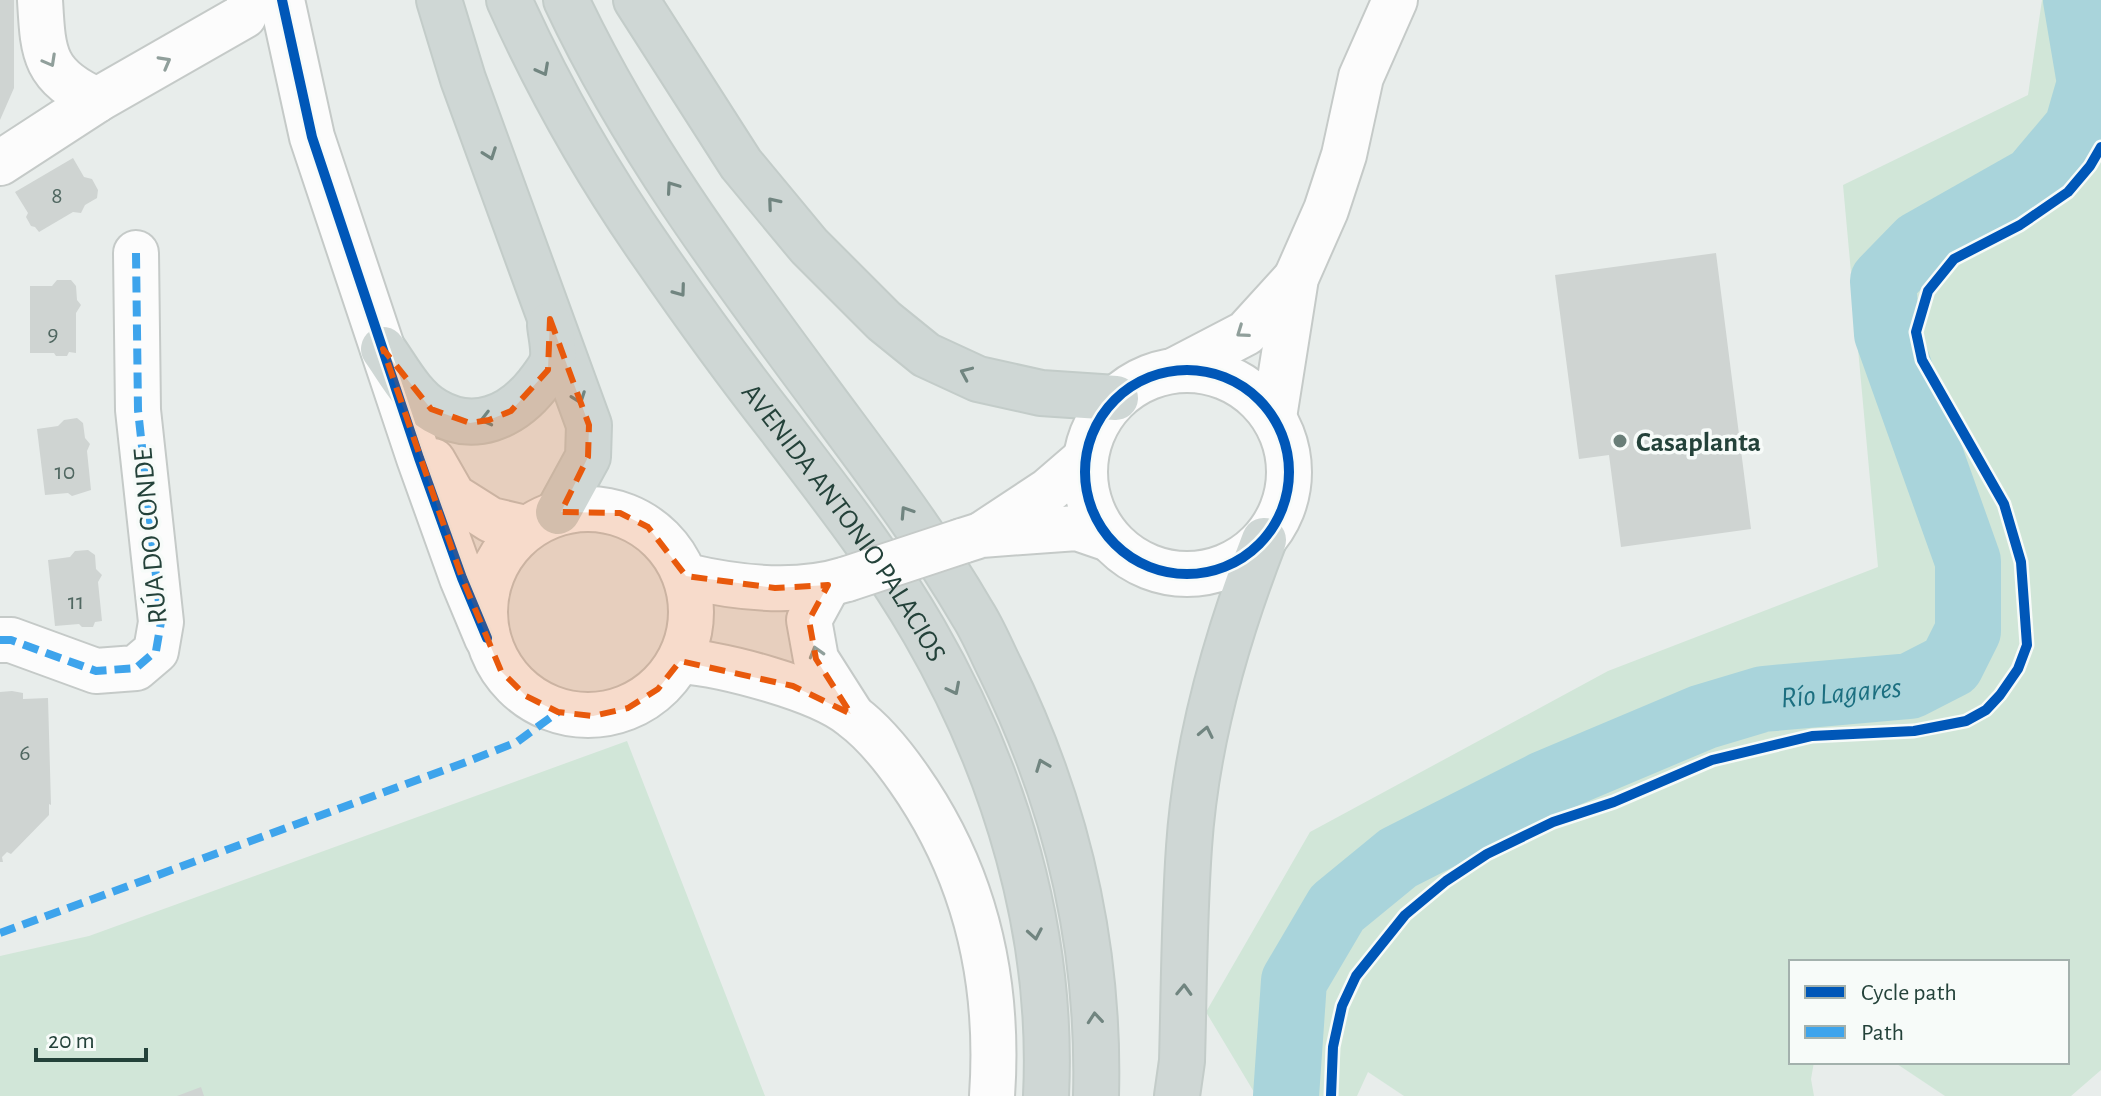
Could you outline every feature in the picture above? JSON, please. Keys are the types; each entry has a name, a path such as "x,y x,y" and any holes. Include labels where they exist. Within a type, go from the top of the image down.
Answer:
{"main road":[{"path":"439,0 463,79 589,425 588,457 542,520"},
{"name":"AVENIDA ANTONIO PALACIOS","path":"509,0 541,67 594,161 653,254 855,525 924,630 971,721 1003,800 1027,887 1044,1005 1046,1096"},
{"name":"AVENIDA ANTONIO PALACIOS","path":"566,0 586,44 659,168 900,502 973,614 1010,689 1059,813 1086,928 1097,1036 1096,1096"},
{"path":"636,0 741,164 809,246 884,321 926,355 978,379 1041,393 1116,398"},
{"path":"383,349 415,394 431,409 449,419 470,423 489,420 511,411 529,396 548,370 553,357 550,319"},
{"path":"1177,1096 1182,1061 1189,845 1203,747 1220,667 1264,540"}],"street":[{"path":"40,0 43,49 56,73 77,91 97,100"},
{"path":"1274,417 1296,278 1326,210 1344,155 1361,77 1395,0"},
{"path":"0,163 97,100 259,5 292,43 312,137 383,349 462,578 501,671 526,696 558,712 593,716 628,708 658,689 680,661 691,619 686,576 670,549 648,527 620,513 589,507 542,520 491,520 453,496 432,460 383,349"},
{"name":"RÚA DO CONDE","path":"0,640 11,640 96,671 136,668 156,651 161,622 138,410 136,253"},
{"path":"1109,539 1089,501 1085,459 1096,426 1116,398 1144,379 1175,370 1246,333 1296,278"},
{"path":"686,576 775,588 838,582 972,538 1077,528 1109,539 1144,565 1186,574 1228,566 1264,540 1276,523 1284,504 1290,474 1287,445 1274,417 1248,389 1213,372 1175,370"},
{"path":"972,538 1049,490 1085,459"},
{"path":"487,638 484,597 498,559 542,520"},
{"path":"838,582 809,620 816,659 851,714 890,752 935,816 965,881 980,933 990,986 984,1092"},
{"path":"680,661 696,662 793,686 851,714"}],"highlighted area":[{"path":"550,319 589,425 588,457 561,512 620,513 648,527 686,576 775,588 828,585 809,620 816,659 851,714 793,686 680,661 658,689 628,708 593,716 558,712 526,696 501,671 462,578 383,349 431,409 470,423 489,420 511,411 548,370"}],"green space":[{"path":"2042,0 2101,0 2101,1070 2071,1096 1945,1096 1897,1064 2069,1064 2069,960 1789,960 1789,1064 1814,1064 1811,1079 1814,1096 1404,1096 1368,1072 1357,1096 1253,1096 1254,1092 1206,1012 1310,832 1608,671 1878,567 1843,185 2028,95"},
{"path":"627,741 765,1096 0,1096 0,956 89,936"}],"building":[{"path":"0,0 14,0 14,88 0,120"},
{"path":"73,158 84,177 92,179 98,190 97,198 85,205 81,213 73,212 39,232 31,226 26,217 28,213 15,192"},
{"path":"1716,253 1751,529 1621,547 1609,455 1579,459 1555,275"},
{"path":"57,280 71,280 76,286 77,300 81,305 76,313 76,353 56,356 54,353 30,353 30,286 52,286"},
{"path":"77,418 83,423 85,438 90,444 87,451 91,490 72,496 68,493 45,495 37,429 58,426 64,420"},
{"path":"88,550 95,555 96,569 102,575 98,582 102,621 95,622 93,627 79,624 55,626 48,560 70,557 75,551"},
{"path":"0,692 23,693 23,699 48,698 51,805 49,815 0,862"},
{"path":"201,1087 204,1096 177,1096"}],"waterway":[{"name":"Río Lagares","path":"1286,1096 1294,981 1337,908 1398,858 1544,784 1703,717 1763,699 1910,686 1951,665 1968,631 1968,561 1887,334 1883,281 1919,244 2034,179 2077,128 2090,83 2076,0"}],"marked path":[{"path":"0,640 11,640 96,671 136,668 156,651 161,622 138,410 136,253"},
{"path":"0,933 517,742 558,712"}],"cycle path":[{"path":"282,0 312,137 419,458 487,638"},
{"path":"1331,1096 1333,1047 1342,1006 1356,976 1405,915 1446,881 1487,854 1553,822 1614,802 1712,760 1812,736 1914,731 1966,721 1986,710 2000,695 2018,669 2027,645 2021,562 2004,504 1922,360 1916,332 1928,291 1954,259 2020,225 2068,192 2101,147"},
{"path":"1187,370 1226,378 1259,400 1281,433 1289,472 1281,511 1259,544 1226,566 1187,574 1148,566 1115,544 1093,511 1085,472 1093,433 1115,400 1148,378 1187,370"}],"place":[{"name":"Casaplanta","path":"1620,441"}]}
